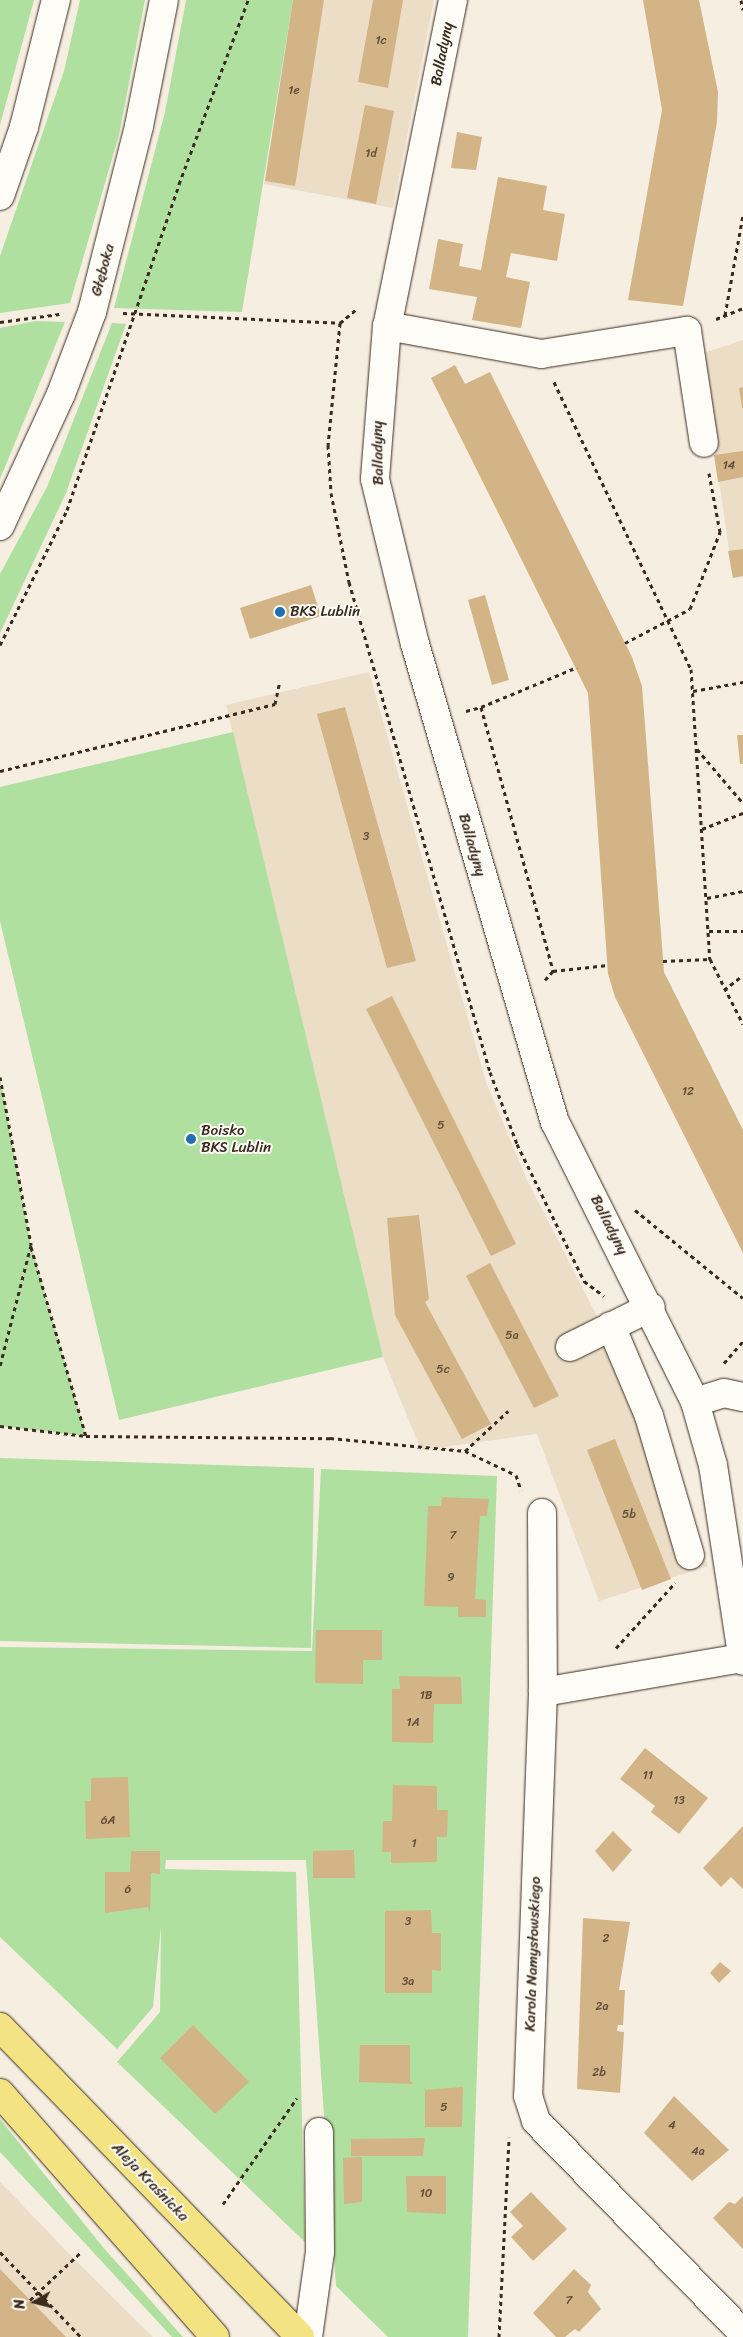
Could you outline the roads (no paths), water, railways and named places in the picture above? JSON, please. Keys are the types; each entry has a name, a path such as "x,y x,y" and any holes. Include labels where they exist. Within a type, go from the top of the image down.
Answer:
{"main road":[{"name":"Aleja Kraśnicka","path":"0,2027 300,2337"},
{"path":"0,2093 215,2337"}],"street":[{"path":"0,196 24,128 56,0"},
{"name":"Głęboka","path":"0,526 61,394 92,312 139,126 164,0"},
{"name":"Balladyny","path":"453,0 387,326 375,479 415,644 555,1122 631,1317 695,1402 713,1465 743,1660"},
{"path":"387,326 541,354 687,331 704,443"},
{"path":"570,1347 631,1317 649,1416 690,1556"},
{"path":"695,1402 733,1395"},
{"name":"Karola Namysłowskiego","path":"532,1506 543,1692 528,2096 536,2120 743,2332"},
{"path":"543,1692 743,1660"},
{"path":"308,2337 320,2252 319,2132"}],"place":[{"name":"BKS Lublin","path":"280,612"},
{"name":"Boisko BKS Lublin","path":"191,1139"}]}
